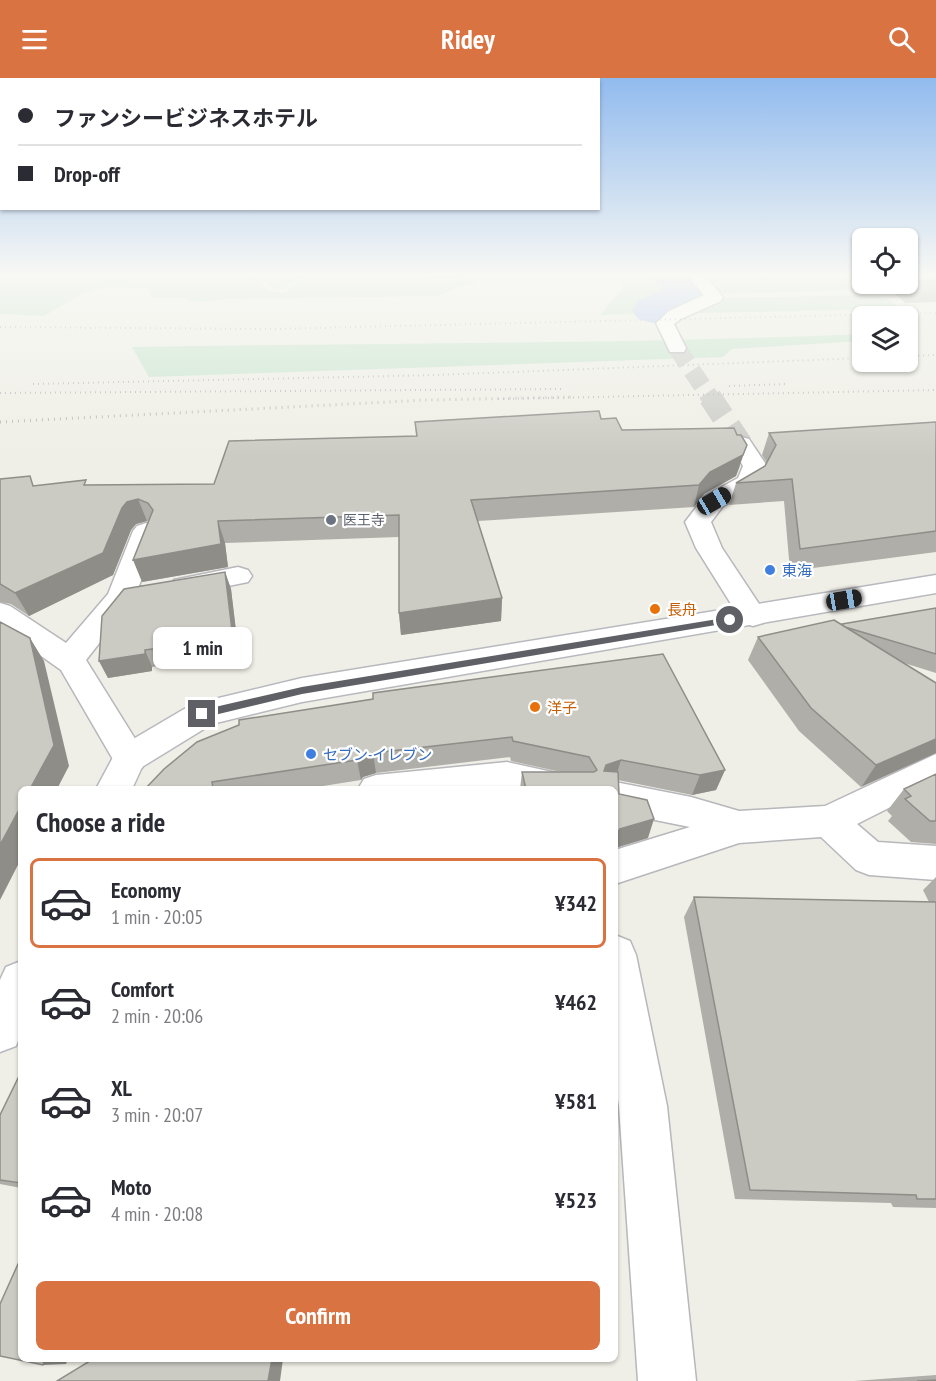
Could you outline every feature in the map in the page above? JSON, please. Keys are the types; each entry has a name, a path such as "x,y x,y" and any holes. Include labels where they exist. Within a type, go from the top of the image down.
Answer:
{"street":[{"path":"670,334 677,348"},
{"path":"741,444 755,466 748,482 714,501 698,522 709,548 753,616"},
{"path":"69,660 121,597 146,531"},
{"path":"121,597 238,576"},
{"path":"116,786 130,758 202,714 302,690 936,584"},
{"path":"0,613 69,660 130,758"},
{"path":"618,866 739,827 829,821 936,768"},
{"path":"406,786 507,776 557,786"},
{"path":"618,798 691,812 739,827"},
{"path":"829,821 869,858 936,863"},
{"path":"618,971 643,1107 668,1381"},
{"path":"0,1030 18,989"}],"green space":[{"path":"852,334 852,342 732,349 723,357 149,377 132,347 589,341"}],"building":[{"path":"599,411 601,419 616,418 622,430 734,428 737,435 741,435 747,445 743,455 710,472 699,485 471,500 502,598 399,613 399,515 218,521 221,544 133,560 153,510 148,503 138,499 127,502 122,508 103,553 15,593 0,584 0,479 30,476 33,486 86,480 84,485 214,484 229,441 417,436 415,422"},
{"path":"936,422 936,531 800,549 792,479 736,483 765,466 776,445 769,433"},
{"path":"225,572 233,639 145,650 145,654 99,661 102,616 124,589"},
{"path":"936,608 936,654 845,627 842,624"},
{"path":"834,620 936,683 936,739 876,765 811,708 758,637"},
{"path":"0,622 30,638 54,745 32,786 18,786 18,812 0,845"},
{"path":"663,654 725,770 700,775 621,760 606,765 604,771 618,772 619,794 647,800 654,819 620,829 618,832 618,786 525,786 522,772 594,772 597,770 589,757 513,741 512,737 373,753 357,760 212,782 213,786 148,786 164,769 197,742 239,725 239,720 373,699 373,693"},
{"path":"936,774 936,821 930,821 905,799 911,796 904,789"},
{"path":"694,897 936,902 936,1199 917,1199 916,1195 750,1190"},
{"path":"18,1078 18,1183 0,1180 0,1115"},
{"path":"18,1264 18,1360 0,1356 0,1304"},
{"path":"29,1362 44,1362 43,1365"},
{"path":"88,1362 271,1362 268,1381 57,1381"}],"tunnel":[{"path":"677,348 711,399"},
{"path":"710,397 741,444"}],"railway":[{"path":"918,356 936,355"},
{"path":"33,384 437,375 852,358"},
{"path":"729,386 786,384"},
{"path":"0,393 561,389"},
{"path":"498,399 936,390"},
{"path":"0,422 426,400 574,397"}],"place":[{"name":"医王寺","path":"331,520"},
{"name":"東海","path":"770,570"},
{"name":"長舟","path":"655,609"},
{"name":"洋子","path":"535,707"},
{"name":"セブン-イレブン","path":"311,754"}],"route":[{"path":"202,714 302,690 730,620"}]}
